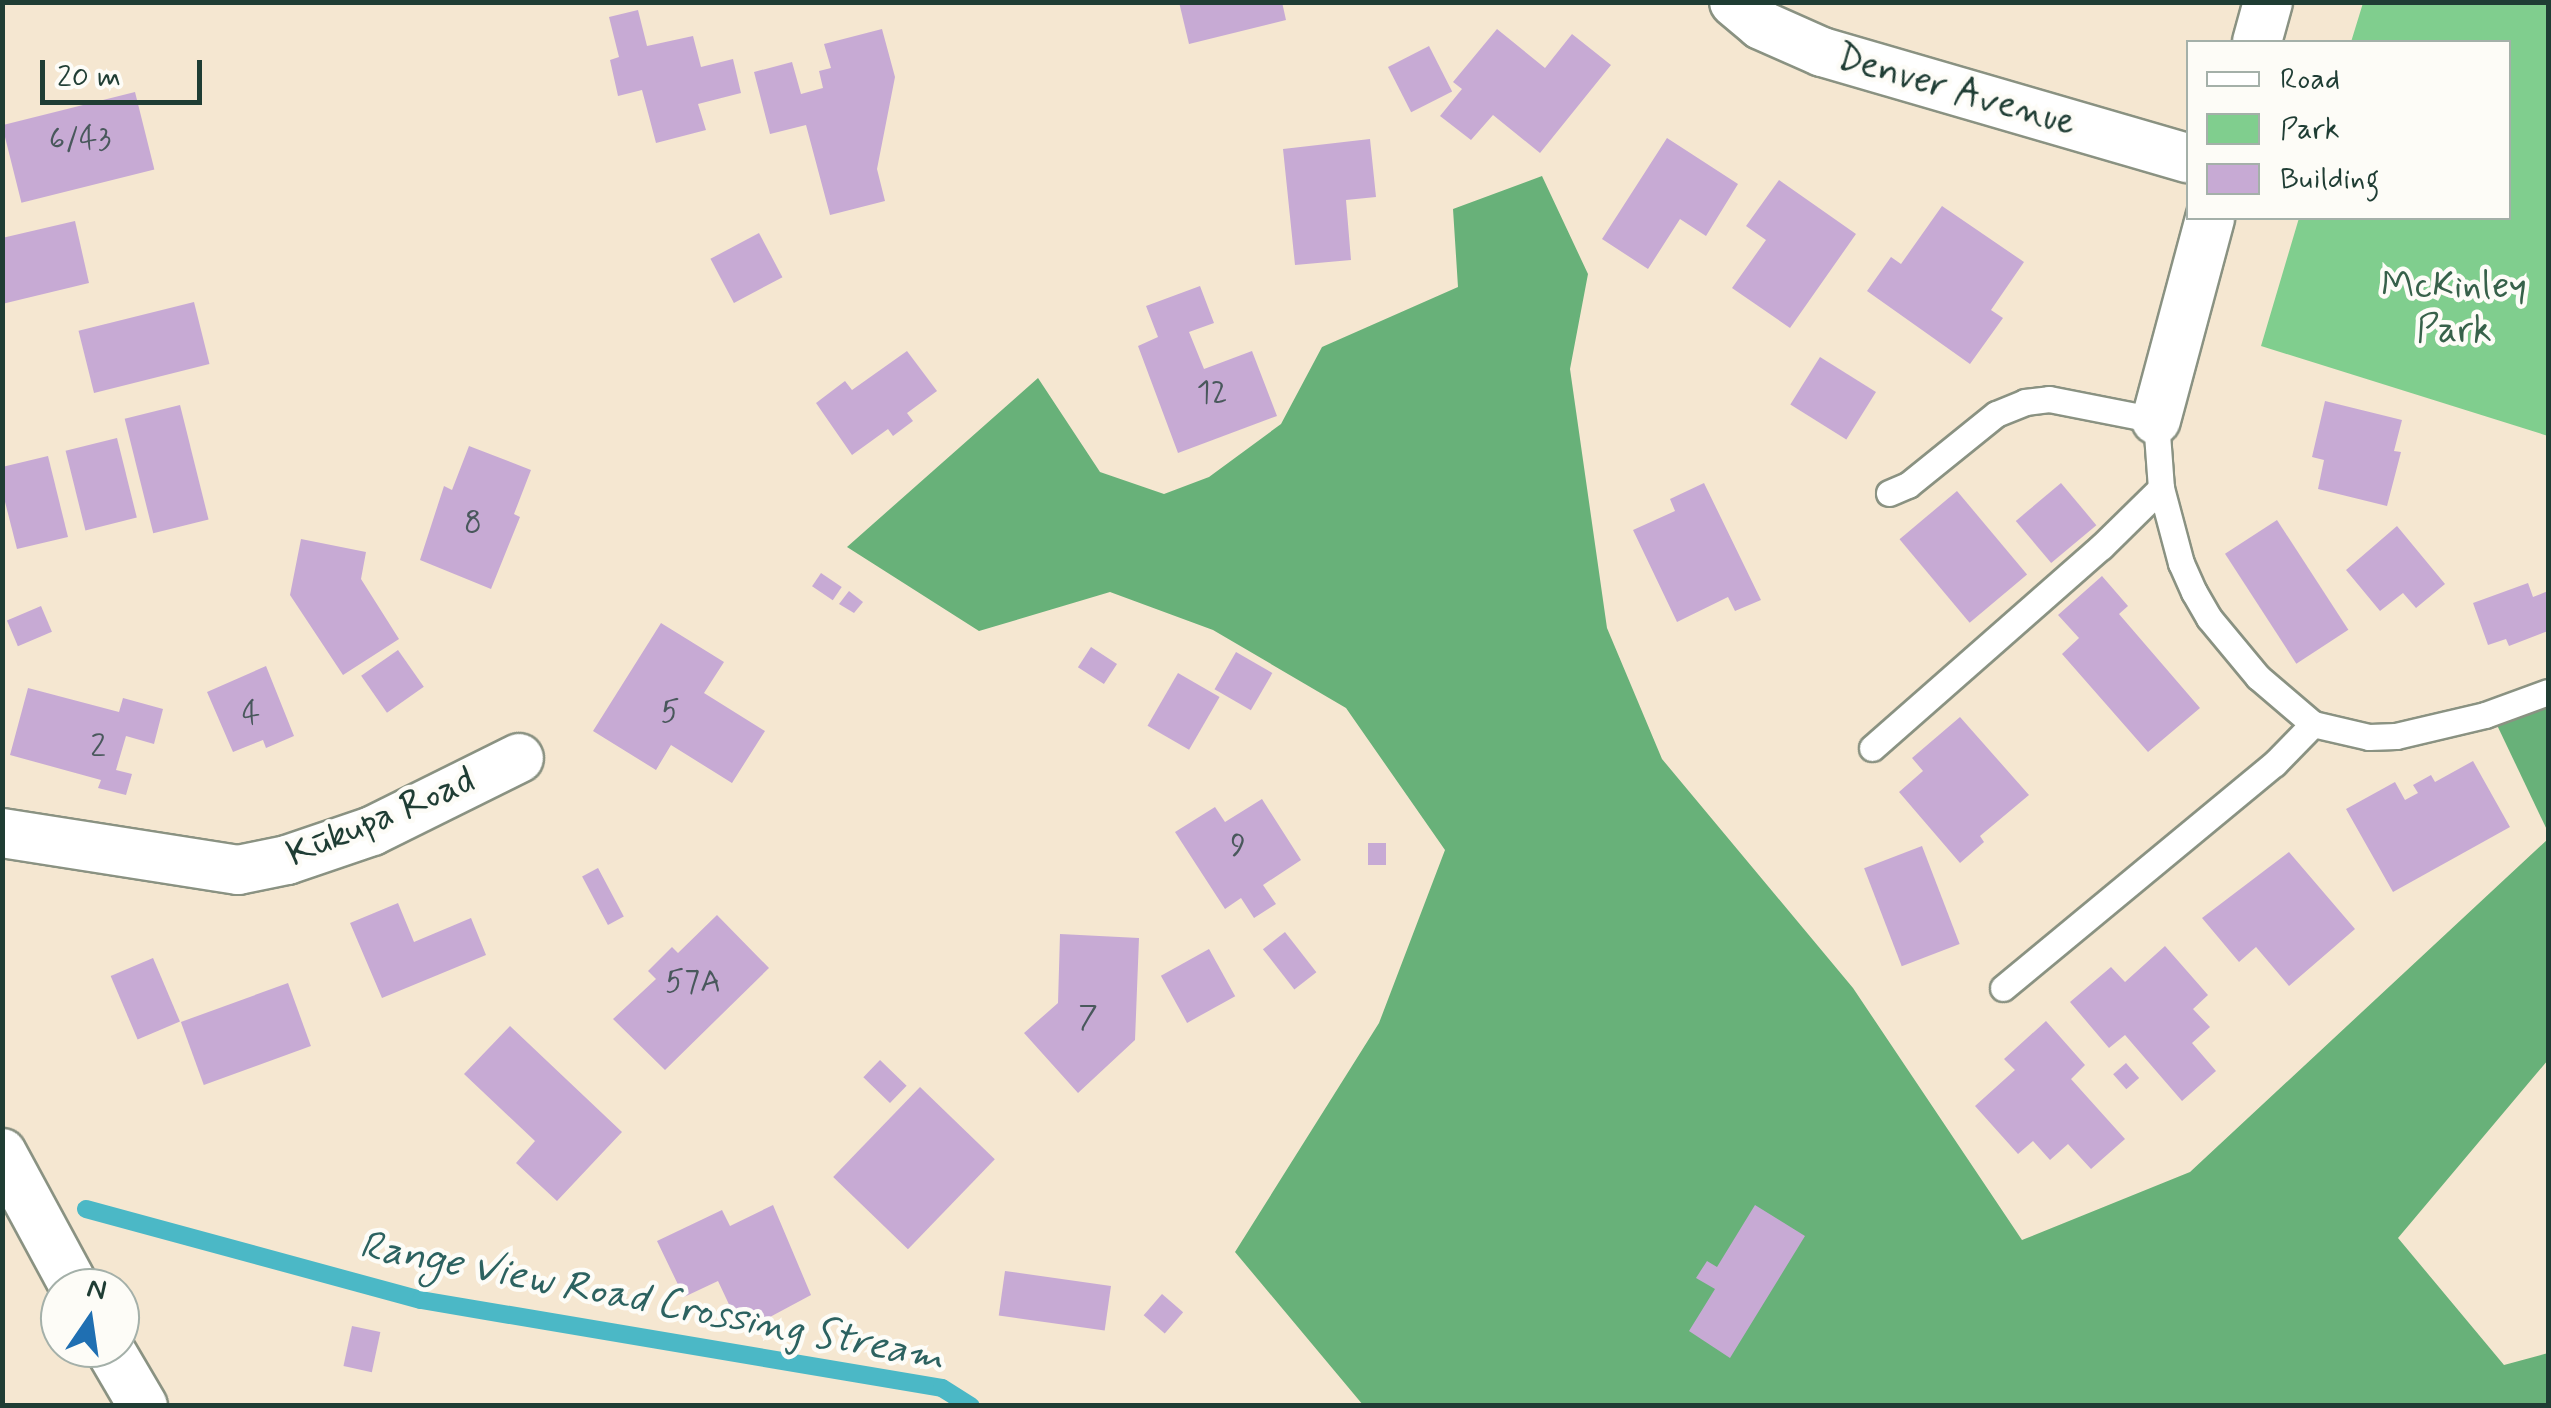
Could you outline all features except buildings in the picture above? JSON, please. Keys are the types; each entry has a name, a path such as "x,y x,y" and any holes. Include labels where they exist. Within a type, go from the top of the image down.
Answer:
{"street":[{"name":"Denver Avenue","path":"1734,2 1761,25 1822,52 2186,157"},
{"path":"2258,40 2268,2"},
{"path":"2156,420 2209,220"},
{"name":"Kūkupa Road","path":"2,833 238,870 287,860 372,830 519,758"},
{"path":"2,1154 64,1268"},
{"path":"120,1368 142,1406"}],"lane":[{"path":"1888,493 1908,484 1996,414 2025,402 2049,399 2156,420 2161,488 2181,564 2209,618 2258,676 2313,724 2369,737 2396,736 2486,715 2548,692"},
{"path":"1872,748 2101,547 2161,488"},
{"path":"2002,988 2286,754 2313,724"}],"green space":[{"name":"McKinley Park","path":"2363,3 2548,3 2548,436 2261,346 2298,220 2511,220 2511,40 2352,40"},
{"path":"1542,176 1588,274 1570,369 1607,628 1662,759 1853,988 2022,1240 2190,1172 2548,839 2548,1060 2398,1238 2504,1365 2548,1353 2548,1405 1363,1405 1235,1252 1379,1023 1445,850 1346,708 1213,630 1110,592 979,631 847,547 1038,378 1100,472 1164,494 1209,477 1281,424 1322,347 1458,287 1453,209"},
{"path":"2548,704 2548,832 2496,723"}],"waterway":[{"name":"Range View Road Crossing Stream","path":"86,1209 421,1300 942,1388 971,1406"}]}
